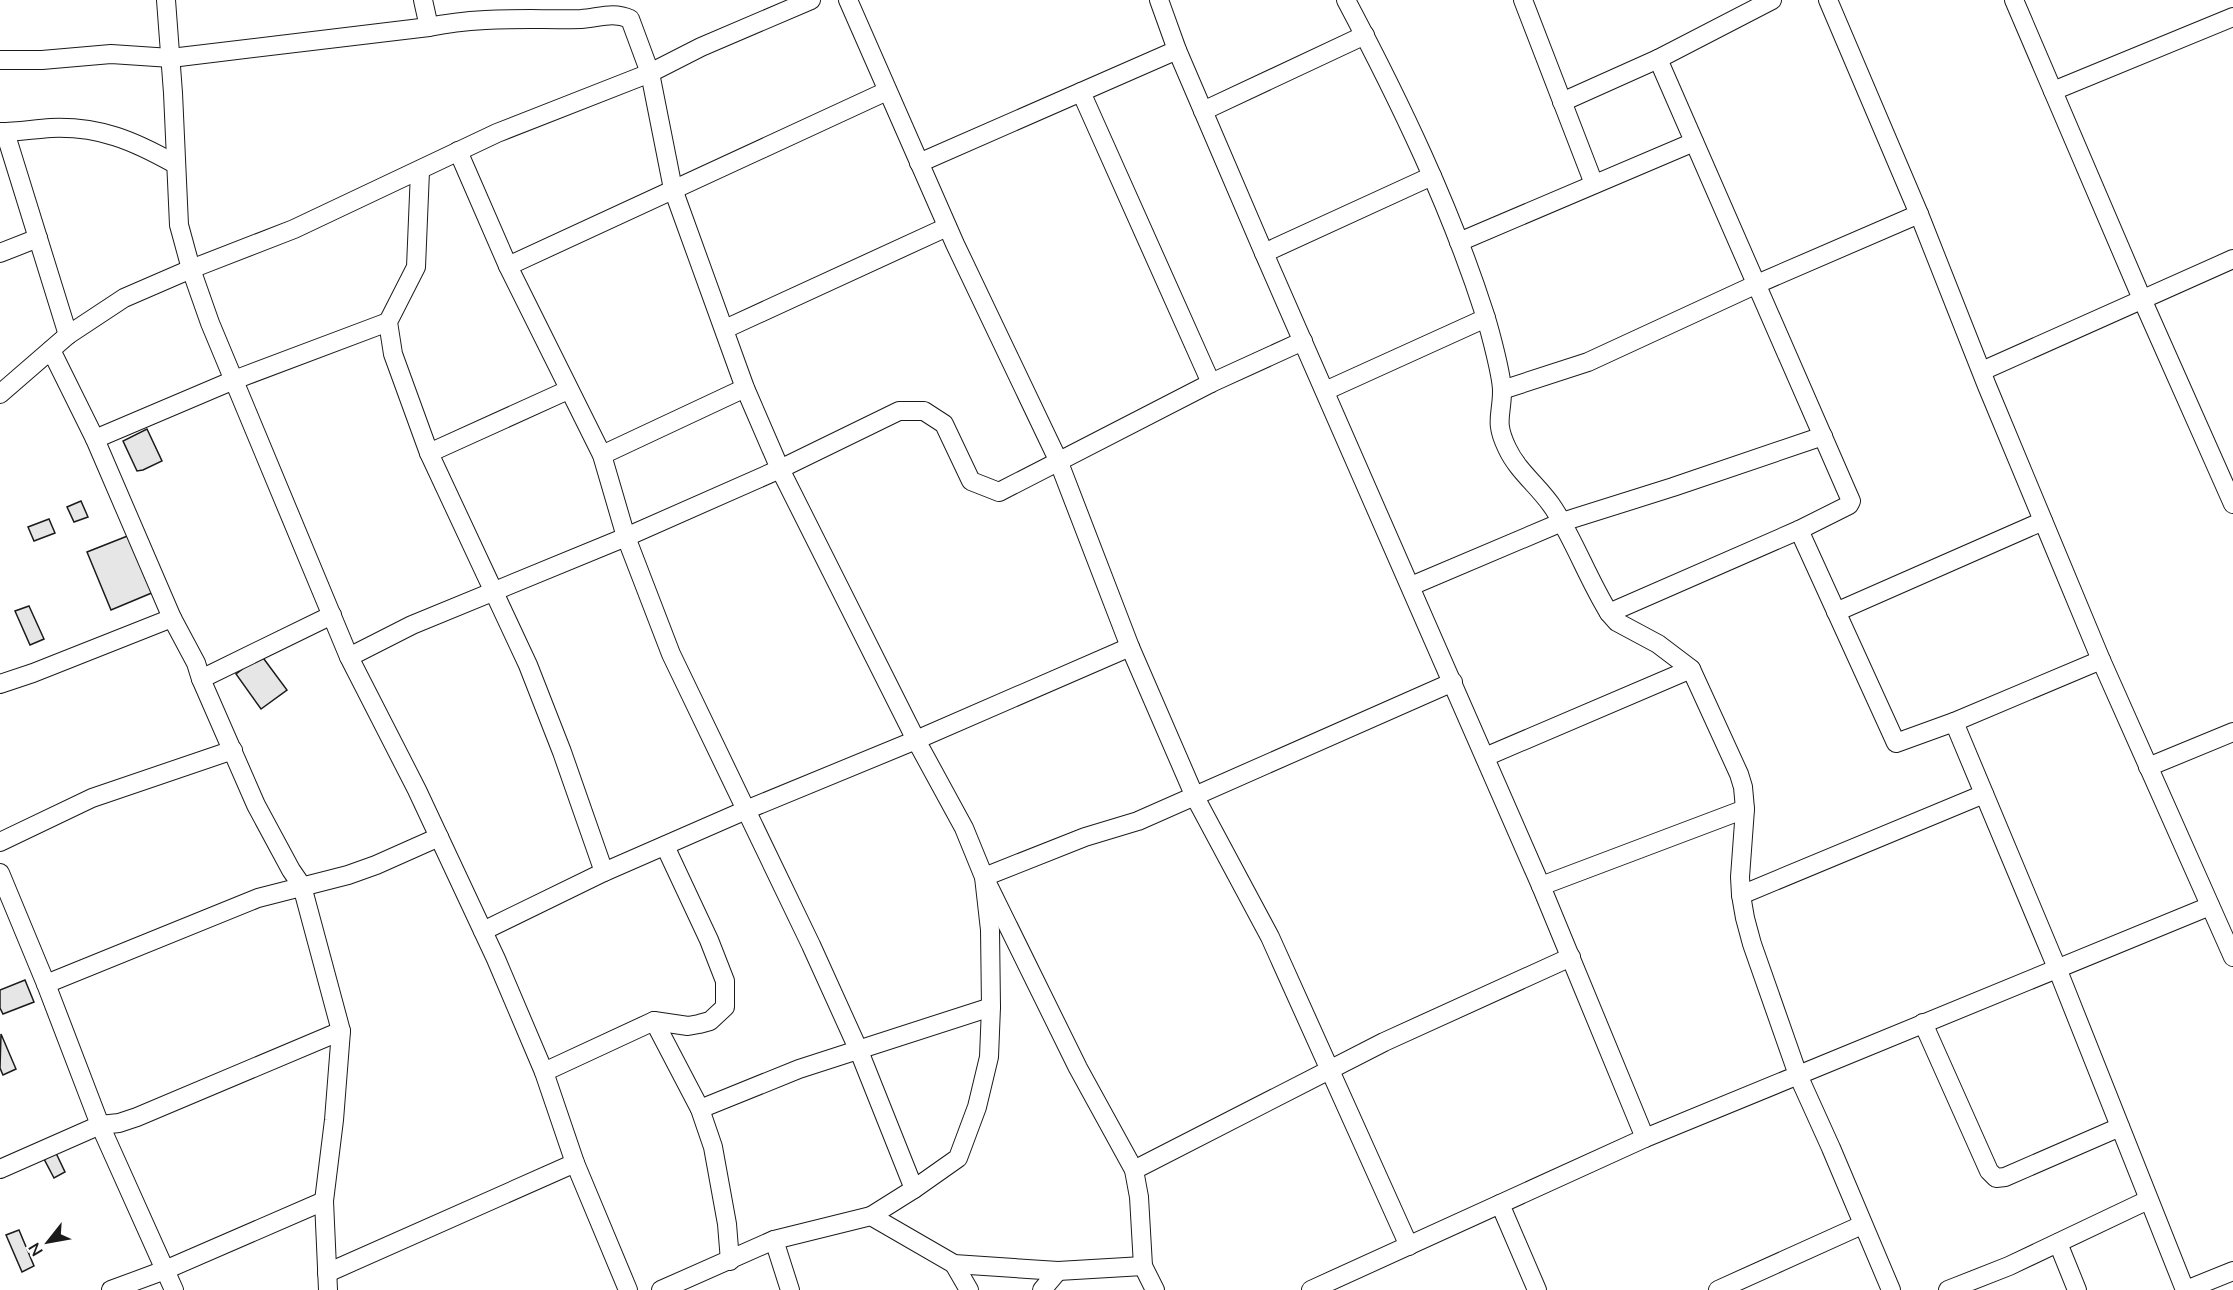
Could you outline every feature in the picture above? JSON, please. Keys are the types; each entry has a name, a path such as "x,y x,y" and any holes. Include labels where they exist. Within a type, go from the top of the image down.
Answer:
{"street":[{"path":"166,0 171,58 178,225 190,269 349,657 417,790 483,931 544,1072 575,1163 628,1290"},
{"path":"423,0 429,27"},
{"path":"0,394 68,335 124,298 190,269 294,229 497,133 650,73 778,6 811,0"},
{"path":"848,0 947,227 1058,460 1130,647 1196,797 1270,937 1409,1246"},
{"path":"1159,0 1177,50 1264,253 1541,886 1645,1138"},
{"path":"1346,0 1432,176 1459,242 1486,318 1502,390 1498,417 1499,430 1507,449 1562,522 1609,613 1617,622 1658,644 1691,669 1739,774 1746,809 1741,866 1742,895 1752,944 1798,1075 1891,1290"},
{"path":"1523,0 1594,184"},
{"path":"1562,102 1658,59 1772,0"},
{"path":"1828,0 1919,214 2101,660 2233,957"},
{"path":"2014,0 2142,299 2232,497"},
{"path":"2230,0 2233,8"},
{"path":"0,60 42,60 111,54 171,58 429,27 468,19 584,19 619,14 630,18 650,73 673,189 745,388 780,469 916,740 964,828 984,877 1078,1068 1134,1170 1139,1197 1143,1266 1159,1289"},
{"path":"2053,91 2233,17"},
{"path":"1203,111 1365,35"},
{"path":"919,164 1177,50"},
{"path":"1609,613 1799,530 1851,503 1658,59"},
{"path":"508,266 887,91"},
{"path":"1081,92 1211,383"},
{"path":"68,335 2,132 51,128 98,130 122,137 175,164"},
{"path":"1459,242 1694,142"},
{"path":"458,151 508,266 602,455 626,537 671,654 859,1051 914,1189"},
{"path":"420,171 416,267 388,322 393,354 429,453 495,592 562,752 604,872"},
{"path":"1264,253 1432,176"},
{"path":"1502,390 1588,362 1756,284 1919,214"},
{"path":"725,329 947,227"},
{"path":"0,254 38,238"},
{"path":"1982,371 2233,259"},
{"path":"1325,391 1486,318"},
{"path":"95,439 234,380 388,322"},
{"path":"349,657 412,625 626,537 780,469 899,411 924,411 944,424 971,482 999,492 1211,383 1303,341"},
{"path":"51,350 95,439 172,618 196,663 256,806 302,886 341,1031 334,1120 324,1201 327,1281 575,1163"},
{"path":"602,455 745,388"},
{"path":"429,453 568,390"},
{"path":"1411,586 1562,522 1823,436"},
{"path":"1836,612 2043,521"},
{"path":"1799,530 1895,742 1899,743 1954,722 2101,660"},
{"path":"201,679 332,615"},
{"path":"0,684 172,618"},
{"path":"483,931 604,872 1130,647"},
{"path":"1485,757 1691,669"},
{"path":"984,877 1085,837 1138,821 1196,797 1453,682"},
{"path":"1954,722 2057,968 2185,1290 2233,1271"},
{"path":"2148,767 2233,732"},
{"path":"0,842 92,798 233,750"},
{"path":"1742,895 1984,794"},
{"path":"1541,886 1746,809"},
{"path":"46,984 258,898 376,865 439,837"},
{"path":"544,1072 654,1021 688,1026 699,1024 716,1017 725,1007 725,981 709,940 665,846"},
{"path":"0,873 46,984 100,1125 174,1290"},
{"path":"661,1290 774,1240 871,1216 958,1158 977,1107 989,1057 990,930 984,877"},
{"path":"1319,1288 1645,1138 2210,906"},
{"path":"1134,1170 1384,1042 1571,957"},
{"path":"700,1109 799,1069 991,1007"},
{"path":"654,1021 700,1109 713,1148 727,1224 730,1261"},
{"path":"1923,1023 1989,1171 1996,1178 2005,1177 2120,1127"},
{"path":"0,1169 100,1125 119,1123 137,1117 341,1031"},
{"path":"1948,1290 2009,1266 2148,1200"},
{"path":"111,1290 165,1270 324,1201"},
{"path":"1500,1204 1537,1290"},
{"path":"871,1216 954,1264 1058,1271 1143,1266"},
{"path":"1718,1290 1751,1284 1862,1226"},
{"path":"774,1240 790,1290"},
{"path":"2058,1243 2078,1290"},
{"path":"954,1264 969,1290"},
{"path":"1042,1290 1058,1271"}],"building":[{"path":"147,429 162,461 137,471 123,441"},
{"path":"81,501 88,517 74,522 67,507"},
{"path":"49,519 55,533 34,541 28,527"},
{"path":"130,535 154,592 111,610 87,552"},
{"path":"29,606 44,639 30,645 15,611"},
{"path":"261,655 287,690 261,709 236,674"},
{"path":"25,980 34,1002 3,1014 0,1008 0,990"},
{"path":"1,1034 16,1069 3,1075 0,1068"},
{"path":"55,1151 65,1172 54,1178 43,1157"},
{"path":"19,1230 34,1266 22,1272 6,1235"}]}
